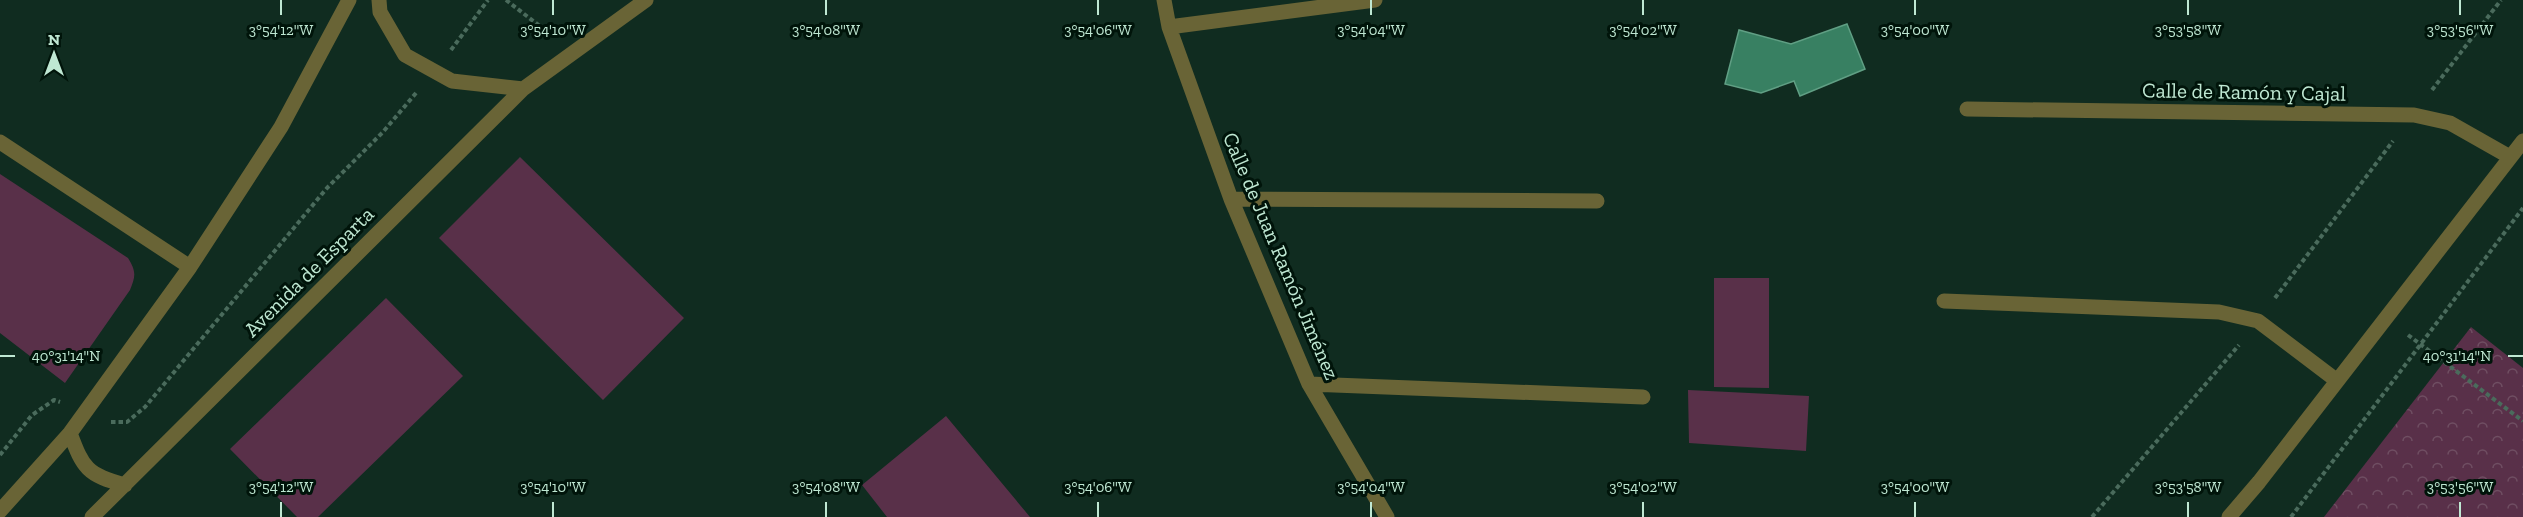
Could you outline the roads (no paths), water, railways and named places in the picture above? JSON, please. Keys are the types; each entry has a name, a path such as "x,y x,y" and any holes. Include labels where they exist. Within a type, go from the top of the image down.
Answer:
{"street":[{"path":"0,511 70,432 190,267 280,127 349,0"},
{"path":"379,0 380,12 405,55 452,81 523,89"},
{"name":"Avenida de Esparta","path":"92,517 523,89 646,0"},
{"name":"Calle de Juan Ramón Jiménez","path":"1164,0 1169,27 1231,199 1309,384 1387,517"},
{"path":"1169,27 1375,0"},
{"name":"Calle de Ramón y Cajal","path":"1967,109 2414,115 2451,123 2510,158"},
{"path":"2229,517 2523,141"},
{"path":"0,142 190,267"},
{"path":"1231,199 1597,201"},
{"path":"1944,301 2219,312 2258,321 2336,380"},
{"path":"1309,384 1643,397"},
{"path":"70,432 80,461 98,478 124,484"}]}
